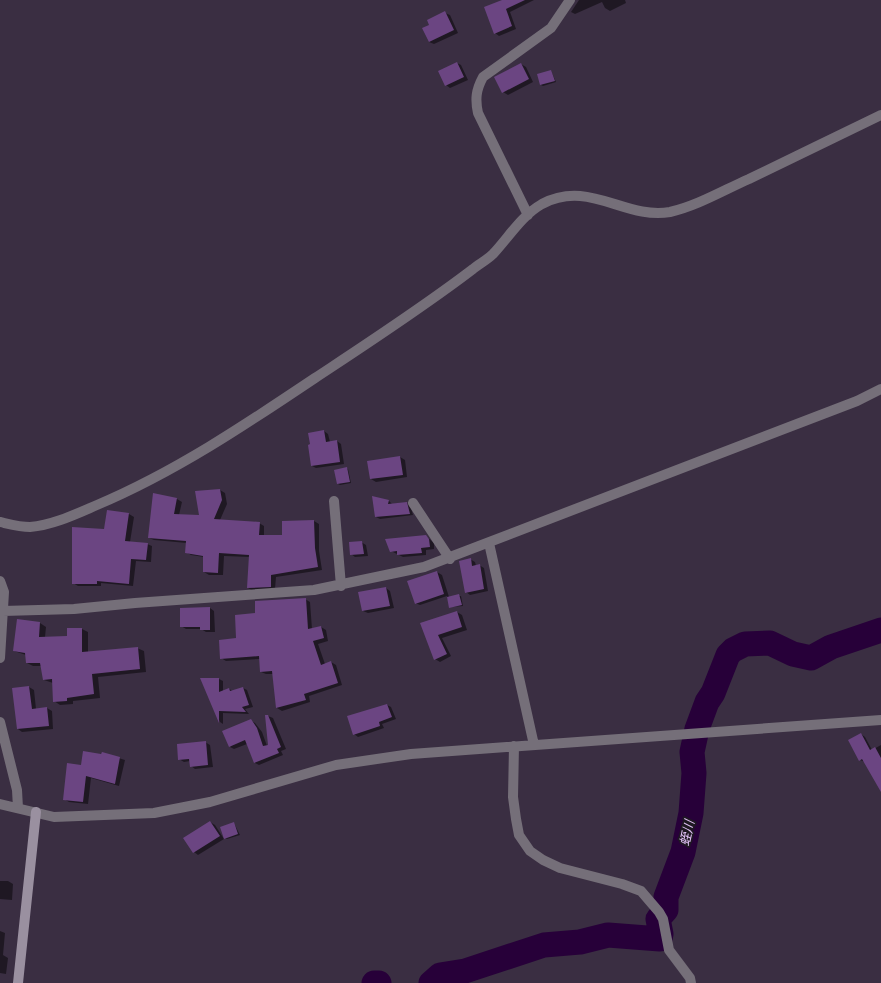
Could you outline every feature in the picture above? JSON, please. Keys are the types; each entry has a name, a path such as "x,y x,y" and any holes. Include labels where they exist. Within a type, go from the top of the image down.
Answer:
{"street":[{"path":"528,214 478,113 475,102 477,88 483,77 551,28 570,0"},
{"path":"0,522 28,527 62,518 136,489 188,460 249,422 455,283 493,254 512,229 528,214 542,204 564,197 579,196 606,200 634,211 653,214 673,211 722,192 881,115"},
{"path":"3,611 74,609 314,590 341,586 424,567 858,401 881,389"},
{"path":"334,501 341,586"},
{"path":"413,503 450,558"},
{"path":"489,543 534,744"},
{"path":"0,581 4,592 0,658"},
{"path":"0,804 54,816 154,813 210,802 336,764 411,754 881,720"},
{"path":"0,722 17,790 18,808"},
{"path":"514,746 513,797 516,819 519,835 530,851 543,860 560,868 622,884 641,891 661,916 669,950 690,978 691,983"},
{"path":"18,983 36,812"}],"building":[{"path":"502,0 525,0 506,9 512,26 494,34 484,7"},
{"path":"445,11 454,30 429,42 422,28 429,25 427,20"},
{"path":"457,62 464,77 445,86 438,71"},
{"path":"521,63 529,79 502,93 494,77"},
{"path":"551,70 555,81 540,85 537,74"},
{"path":"324,430 326,442 337,440 340,462 311,466 308,433"},
{"path":"400,456 403,475 370,479 367,461"},
{"path":"347,467 350,482 337,484 334,470"},
{"path":"220,489 222,500 214,519 260,522 259,535 282,535 282,521 314,520 315,548 318,567 271,575 271,587 247,588 249,555 219,553 218,573 203,572 203,556 185,553 186,541 148,538 153,493 177,498 174,514 199,515 195,491"},
{"path":"372,496 389,500 388,504 407,502 410,514 375,517"},
{"path":"107,510 129,513 125,541 148,543 146,560 131,559 129,584 97,581 97,584 72,584 72,527 104,529"},
{"path":"426,535 429,539 430,547 421,548 422,553 397,555 397,551 390,552 385,539"},
{"path":"362,541 364,554 350,555 349,542"},
{"path":"471,558 472,566 480,564 484,589 465,593 459,561"},
{"path":"437,571 444,594 415,604 407,581"},
{"path":"386,587 390,606 362,611 358,592"},
{"path":"459,594 462,605 449,608 447,597"},
{"path":"306,598 308,629 321,626 324,638 313,641 321,665 331,661 338,683 304,694 306,700 276,708 272,671 260,672 259,656 220,659 219,640 236,638 235,615 255,613 255,601"},
{"path":"210,607 210,630 200,630 200,627 180,627 180,608"},
{"path":"457,611 462,627 438,635 447,654 434,660 420,623"},
{"path":"17,619 40,622 39,637 67,636 67,628 82,628 82,652 138,647 140,669 92,674 94,694 67,698 67,701 53,702 52,679 43,680 40,663 26,663 25,653 13,651"},
{"path":"200,678 219,678 219,692 229,688 230,691 243,687 249,705 242,707 246,712 219,711 219,723"},
{"path":"29,686 32,709 47,707 49,726 17,729 12,688"},
{"path":"387,704 392,717 379,722 380,726 353,735 347,716"},
{"path":"265,715 268,715 281,747 277,749 279,753 254,763 245,740 229,747 222,731 251,719 257,728 263,746 268,745"},
{"path":"861,733 870,750 875,747 881,758 881,792 862,759 859,761 848,740"},
{"path":"206,741 208,765 190,767 189,759 178,760 177,744"},
{"path":"83,751 101,754 102,752 120,757 115,784 86,776 83,802 63,800 67,763 81,765"},
{"path":"210,821 220,836 193,853 183,838"},
{"path":"234,822 238,834 224,839 220,827"}],"waterway":[{"name":"蛭川","path":"431,983 440,975 465,971 544,945 580,942 608,935 660,939 661,934 658,919 666,910 666,897 683,852 691,813 694,773 692,752 697,729 707,702 713,693 728,655 733,650 745,644 770,643 793,654 811,658 831,647 881,630"},
{"name":"蛭川","path":"374,983 379,983"}]}
